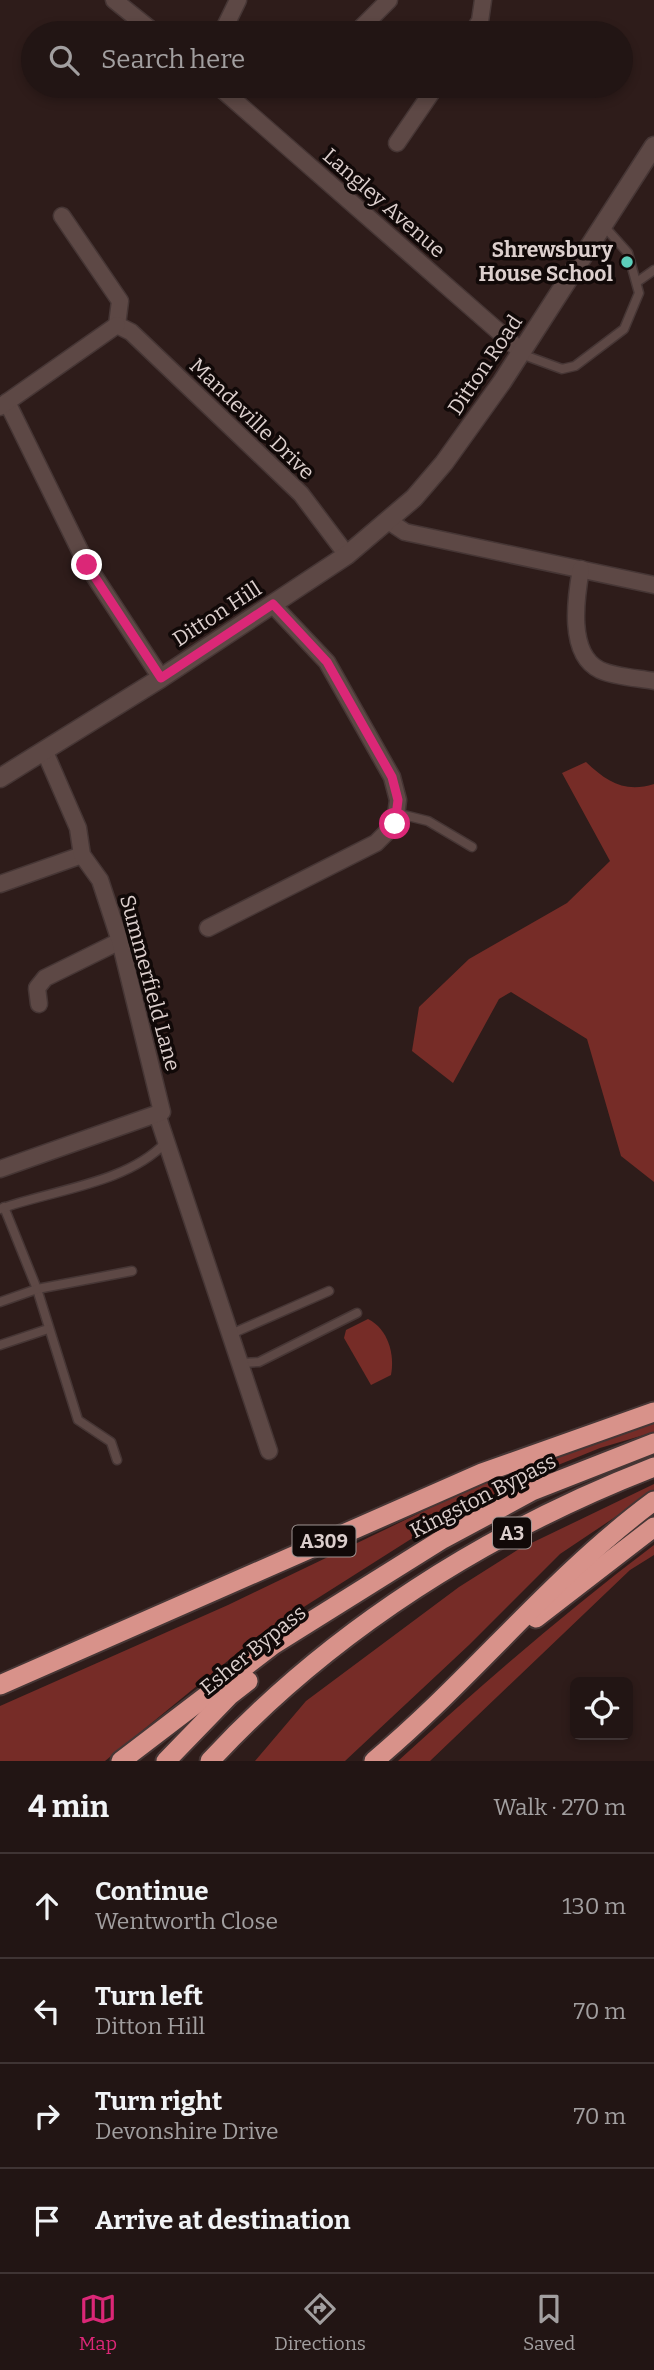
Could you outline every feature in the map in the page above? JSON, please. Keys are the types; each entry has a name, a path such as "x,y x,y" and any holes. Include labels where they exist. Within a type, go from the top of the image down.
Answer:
{"highway":[{"name":"A309","path":"0,1685 482,1473 654,1412"},
{"name":"Kingston Bypass","path":"376,1581 441,1540 532,1491 654,1443"},
{"name":"A3","path":"210,1761 272,1698 422,1585 474,1553 578,1500 654,1467"},
{"path":"374,1761 475,1666 560,1580 654,1501"},
{"path":"475,1666 654,1527"},
{"name":"A3","path":"121,1761 273,1645 376,1581"},
{"name":"Esher Bypass","path":"166,1761 230,1695 376,1581"}],"street":[{"path":"114,0 140,21"},
{"path":"228,21 238,0"},
{"path":"368,21 389,0"},
{"path":"470,0 483,0 480,21"},
{"name":"Langley Avenue","path":"232,98 522,353"},
{"path":"397,143 428,98"},
{"name":"Ditton Road","path":"414,498 444,463 522,353 654,146"},
{"path":"62,216 120,301 117,325 4,405 87,565 161,678"},
{"name":"Mandeville Drive","path":"117,325 131,332 301,494 347,555"},
{"name":"Ditton Hill","path":"0,778 161,678 347,555 390,522 414,498"},
{"path":"390,522 405,533 654,586"},
{"path":"581,569 575,602 577,632 585,657 600,670 654,681"},
{"path":"208,928 376,842 395,824 398,800 392,777 327,662 273,604"},
{"name":"Summerfield Lane","path":"45,752 78,828 82,855 100,880 120,941 166,1143 269,1451"},
{"path":"0,884 82,855"},
{"path":"39,1004 37,988 45,978 120,941"},
{"path":"0,1169 159,1113"}],"lane":[{"path":"522,353 562,369 575,366 625,329 639,293 637,282 628,253 603,225"},
{"path":"637,282 654,270"},
{"path":"396,813 428,821 472,847"},
{"path":"117,1460 111,1442 78,1420 37,1289 2,1208 89,1184 131,1165 166,1143"},
{"path":"0,1302 37,1289 132,1271"},
{"path":"232,1334 329,1291"},
{"path":"241,1363 259,1362 357,1313"},
{"path":"0,1345 48,1329"}],"shaded area":[{"path":"586,762 617,784 634,787 654,784 654,1182 621,1156 587,1039 511,992 499,999 453,1083 412,1051 419,1007 469,959 567,903 610,861 562,773"},
{"path":"368,1319 381,1329 392,1359 391,1375 371,1385 344,1338 346,1330"},
{"path":"654,1421 654,1432 600,1448 526,1478 411,1539 258,1636 105,1761 0,1761 0,1706 228,1605 480,1484"},
{"path":"654,1484 654,1491 560,1554 469,1645 345,1761 255,1761 306,1701 459,1587 519,1549"},
{"path":"654,1545 654,1555 630,1570 430,1761 398,1761 523,1650"}],"place":[{"name":"Shrewsbury House School","path":"627,262"}],"route":[{"path":"87,565 161,678 273,604 327,662 392,777 398,800 395,824"}]}
